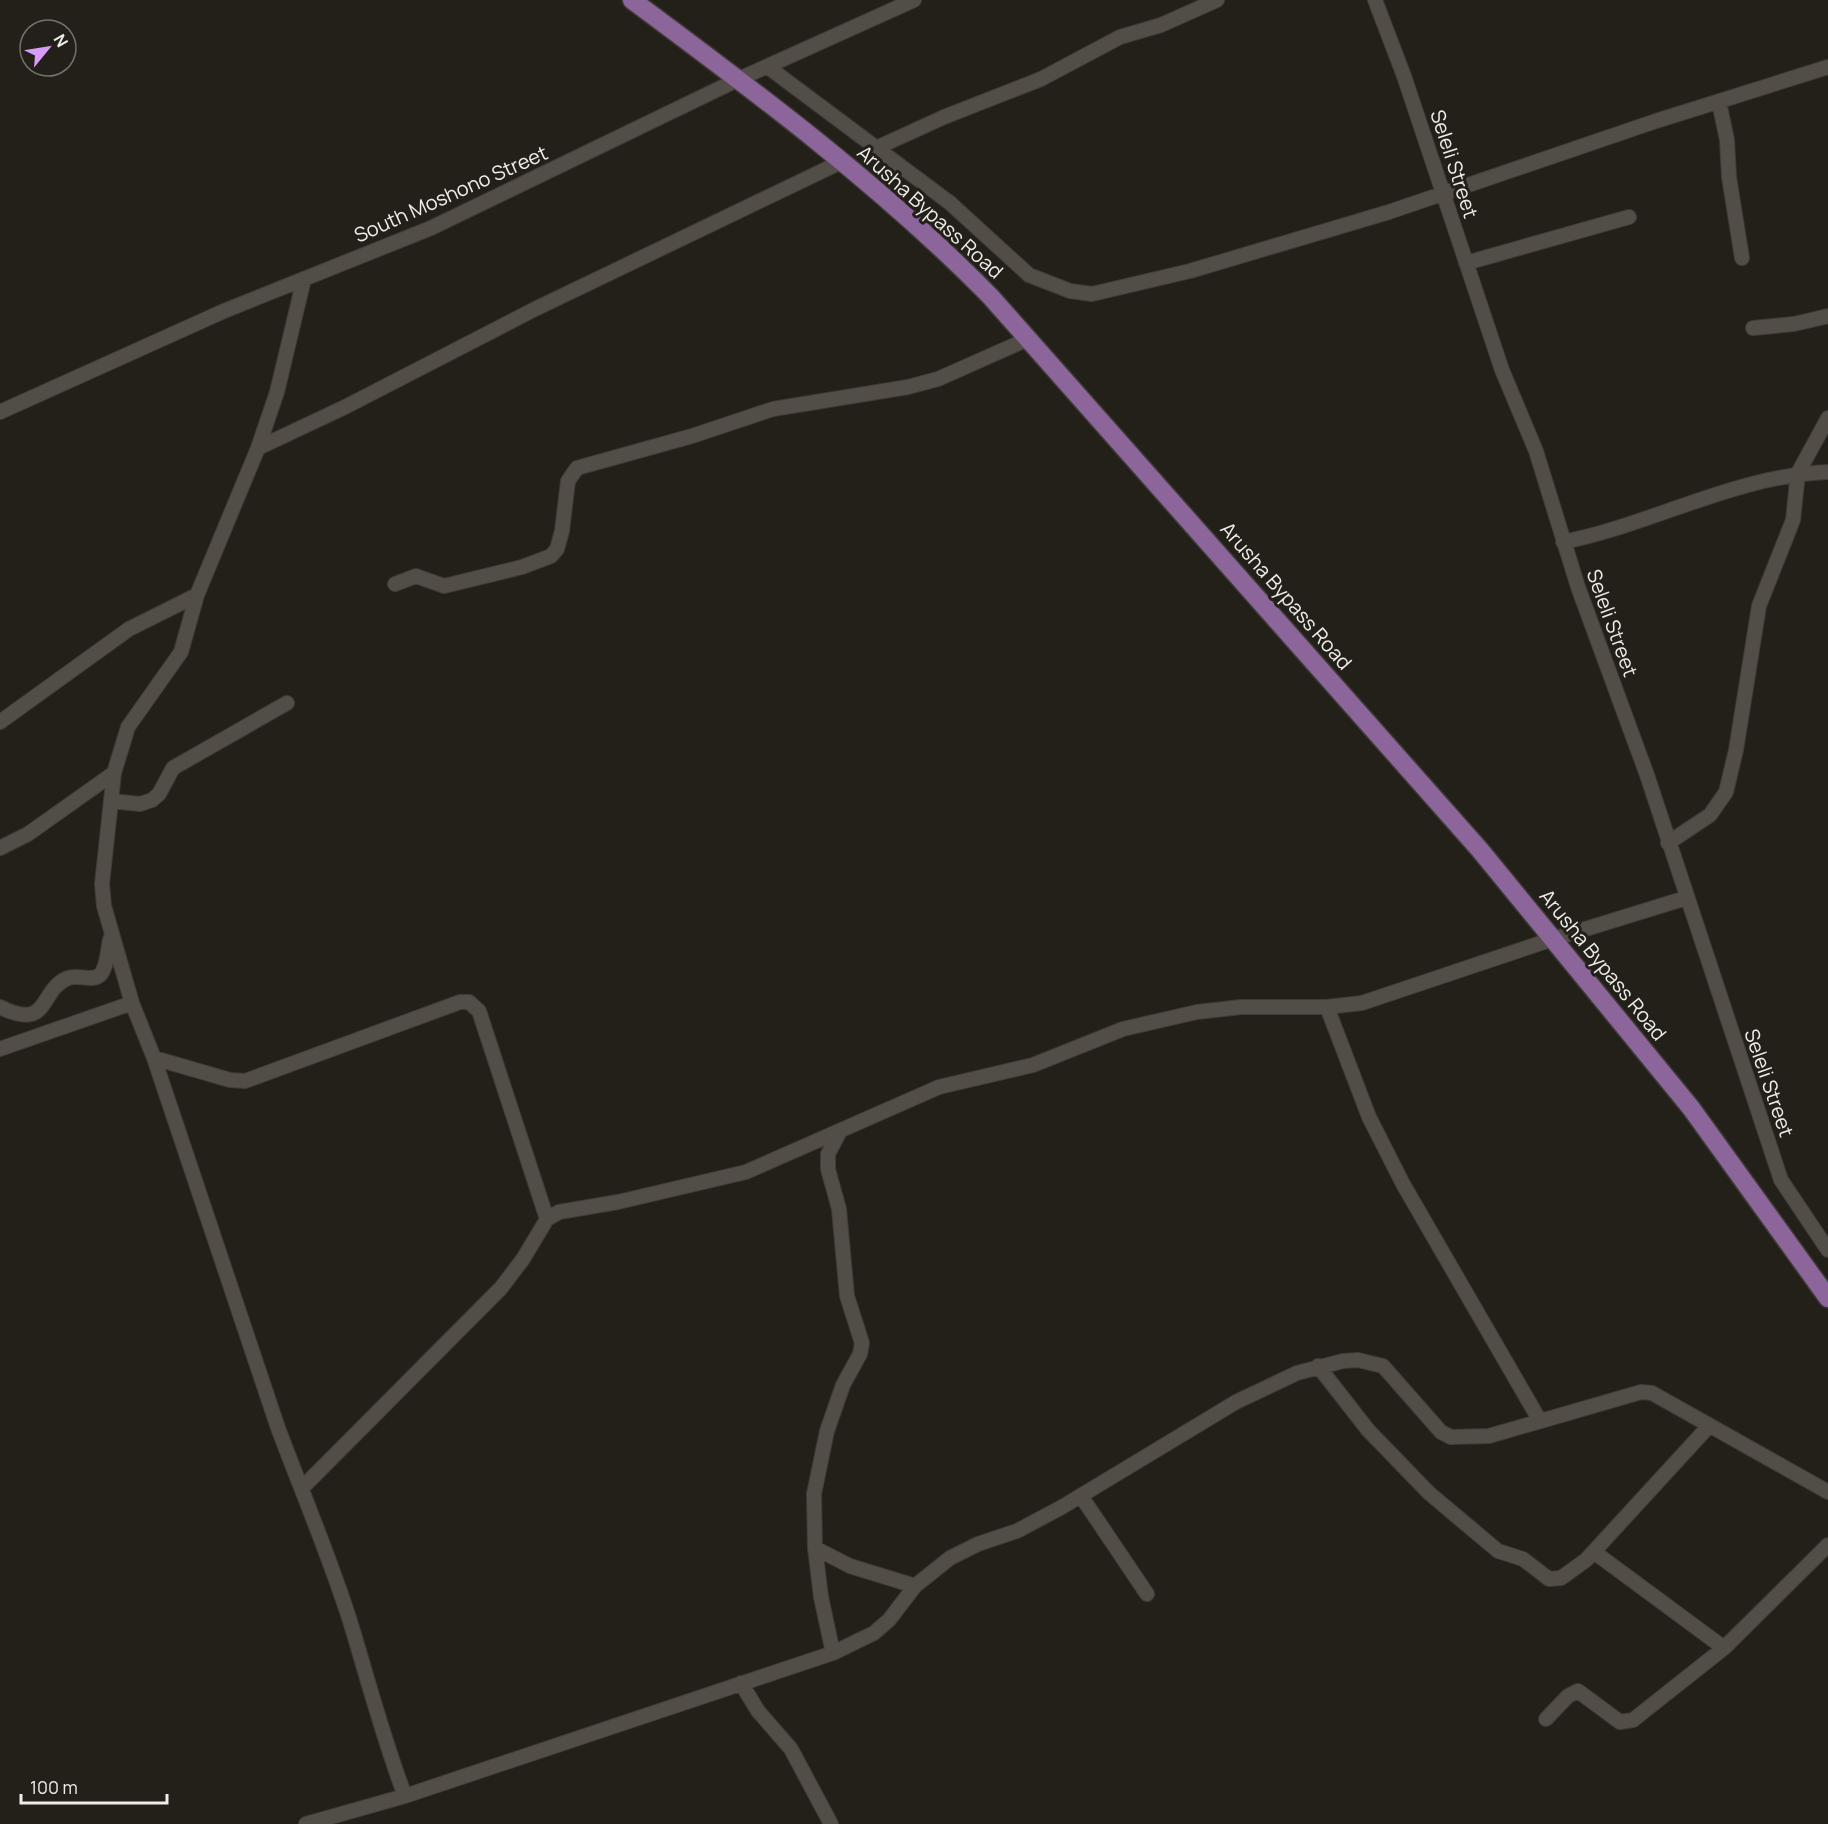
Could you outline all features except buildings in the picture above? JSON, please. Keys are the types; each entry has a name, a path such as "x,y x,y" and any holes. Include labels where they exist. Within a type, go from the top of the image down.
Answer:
{"main road":[{"name":"Arusha Bypass Road","path":"632,0 739,79 841,162 952,258 1028,339 1455,821 1691,1108 1828,1298"}],"street":[{"name":"South Moshono Street","path":"0,412 224,311 431,228 739,79 914,0"},
{"path":"874,149 944,117 1041,79 1120,37 1161,25 1216,0"},
{"name":"Seleli Street","path":"1375,0 1443,192 1502,370 1536,451 1563,542 1647,775 1781,1180 1828,1250"},
{"path":"768,67 874,149 950,203 1029,275 1083,294 1190,270 1389,212 1443,192 1828,67"},
{"path":"1719,102 1727,140 1729,177 1742,258"},
{"path":"258,448 345,407 536,309 841,162"},
{"path":"1466,263 1629,217"},
{"path":"304,279 285,364 258,448 198,595 181,652 128,727 114,773 102,884 111,936 132,1003 154,1058 278,1428 303,1488 346,1610 383,1738 405,1796"},
{"path":"1753,327 1794,324 1828,316"},
{"path":"395,584 416,576 444,586 522,567 551,556 562,531 568,481 577,468 692,436 773,409 918,385 938,379 1028,339"},
{"path":"1668,843 1710,815 1726,792 1736,750 1759,606 1793,520 1798,473 1828,418"},
{"path":"1563,542 1625,527 1713,493 1798,473 1828,472"},
{"path":"0,722 129,629 198,595"},
{"path":"111,801 140,804 152,800 159,794 173,768 287,703"},
{"path":"0,848 28,834 114,773"},
{"path":"303,1488 501,1288 523,1259 547,1218 571,1209 618,1202 746,1172 939,1087 1033,1065 1132,1027 1197,1012 1241,1007 1327,1007 1362,1003 1553,939 1686,898"},
{"path":"0,1007 19,1014 32,1014 43,1007 62,981 76,976 93,978 99,975 103,969 111,936"},
{"path":"154,1058 230,1080 244,1081 460,1002 469,1002 478,1011 547,1218"},
{"path":"0,1049 132,1003"},
{"path":"1327,1007 1369,1117 1403,1184 1540,1421"},
{"path":"833,1653 821,1597 815,1548 814,1494 819,1463 838,1399 862,1347 847,1296 839,1209 828,1169 828,1154 840,1131"},
{"path":"310,1823 405,1796 833,1653 862,1641 884,1625 915,1586 966,1549 1017,1530 1082,1496 1236,1402 1272,1384 1318,1366 1358,1360 1386,1367 1432,1423 1443,1434 1451,1437 1489,1436 1647,1392 1657,1395 1828,1492"},
{"path":"1318,1366 1368,1430 1429,1493 1498,1551 1523,1559 1544,1577 1555,1580 1575,1569 1594,1552 1709,1426"},
{"path":"1082,1496 1147,1594"},
{"path":"1546,1719 1568,1696 1578,1691 1620,1722 1630,1722 1724,1648 1828,1545"},
{"path":"815,1548 850,1566 915,1586"},
{"path":"1594,1552 1724,1648"},
{"path":"741,1683 758,1711 787,1743 831,1824"}]}
